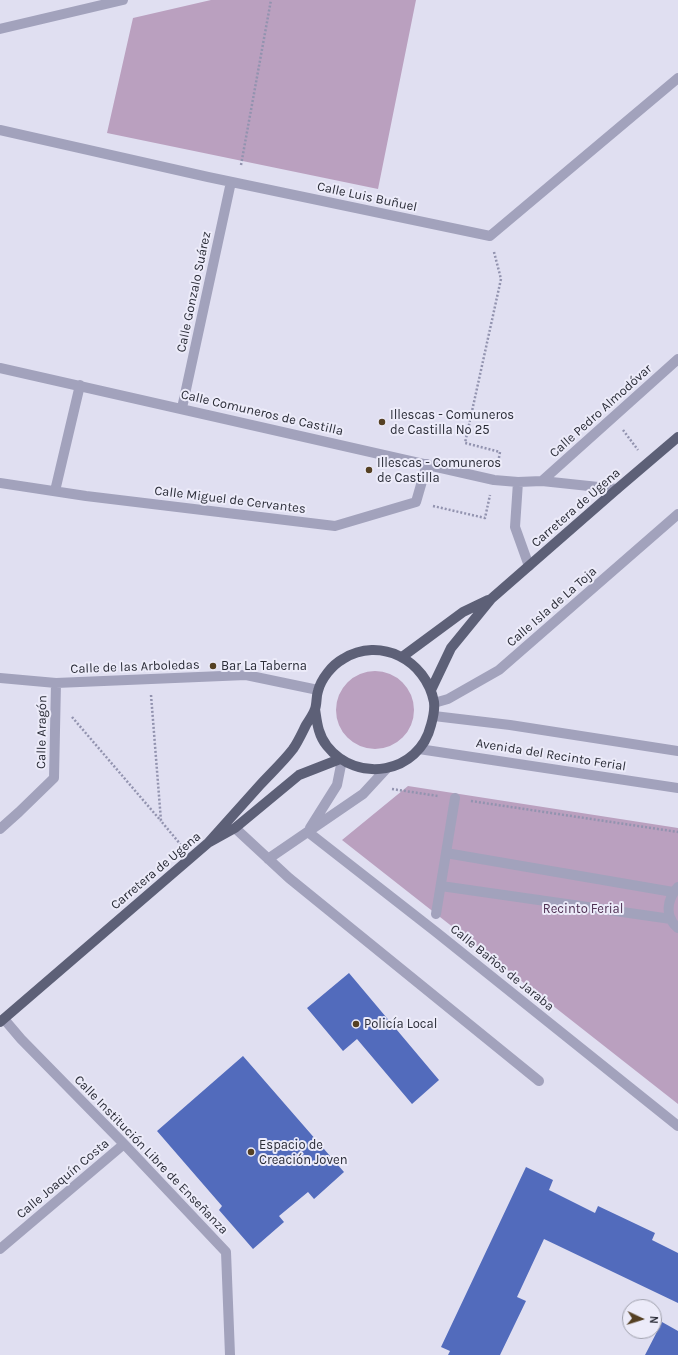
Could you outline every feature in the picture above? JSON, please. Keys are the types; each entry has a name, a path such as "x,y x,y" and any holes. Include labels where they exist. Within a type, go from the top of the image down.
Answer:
{"main road":[{"name":"Carretera de Ugena","path":"431,690 451,648 491,599 678,437"},
{"name":"Carretera de Ugena","path":"402,657 463,612 491,599"},
{"path":"382,650 402,657 414,666 424,677 431,690 434,703 434,716 429,734 420,749 405,762 387,768 368,769 353,766 341,760 326,745 318,728 315,709 318,690 328,672 343,659 362,651 382,650"},
{"path":"208,843 294,748 315,709"},
{"name":"Carretera de Ugena","path":"2,1021 208,843 235,828 299,774 341,760"}],"street":[{"path":"0,29 123,0"},
{"path":"490,236 678,78"},
{"name":"Calle Luis Buñuel","path":"0,130 232,182 490,236"},
{"name":"Calle Gonzalo Suárez","path":"182,408 232,182"},
{"name":"Calle Pedro Almodóvar","path":"542,481 678,360"},
{"name":"Calle Comuneros de Castilla","path":"0,368 182,408 494,480 518,482 542,481 617,489"},
{"path":"55,491 80,385"},
{"path":"416,502 427,464"},
{"path":"518,482 515,527 529,566"},
{"name":"Calle Miguel de Cervantes","path":"0,483 335,526 416,502"},
{"name":"Calle Isla de La Toja","path":"434,703 448,699 500,670 678,514"},
{"name":"Calle de las Arboledas","path":"0,678 56,683 246,675 318,690"},
{"name":"Calle Aragón","path":"0,829 54,778 56,683"},
{"name":"Avenida del Recinto Ferial","path":"434,716 510,725 678,751"},
{"name":"Avenida del Recinto Ferial","path":"420,749 678,788"},
{"path":"308,832 337,786 341,760"},
{"path":"268,859 363,794 387,768"},
{"path":"436,914 456,798"},
{"path":"235,828 289,878 539,1081"},
{"name":"Calle Baños de Jaraba","path":"308,832 436,932 678,1126"},
{"path":"446,853 675,890 669,901 668,910 671,919 678,928"},
{"path":"441,886 671,919"},
{"name":"Calle Institución Libre de Enseñanza","path":"2,1021 124,1144 226,1252 230,1355"},
{"name":"Calle Joaquín Costa","path":"0,1249 124,1144"}],"path":[{"path":"242,165 271,0"},
{"path":"416,502 485,518 500,452 465,443 501,279 490,236"},
{"path":"613,417 648,463"},
{"path":"149,679 161,822"},
{"path":"55,711 70,714 192,857"},
{"path":"372,785 678,832"}],"green space":[{"path":"211,0 416,0 378,189 107,133 133,18"},
{"path":"367,671 383,671 397,677 408,688 414,702 414,718 408,732 397,743 383,749 367,749 353,743 342,732 336,718 336,702 342,688 353,677"},
{"name":"Recinto Ferial","path":"408,786 678,828 678,1104 342,840"}],"building":[{"name":"Policía Local","path":"349,973 439,1080 412,1104 357,1039 343,1051 307,1008"},
{"name":"Espacio de Creación Joven","path":"243,1056 344,1172 314,1199 308,1192 279,1216 284,1222 253,1249 219,1210 222,1206 157,1131"},
{"path":"526,1167 553,1180 549,1190 595,1213 598,1206 655,1233 652,1240 678,1253 678,1303 544,1239 517,1297 526,1301 500,1355 448,1355 450,1351 441,1347"},
{"path":"662,1322 678,1331 678,1355 645,1355 653,1339 662,1339"}],"place":[{"name":"Illescas - Comuneros de Castilla Nº 25","path":"382,422"},
{"name":"Illescas - Comuneros de Castilla","path":"369,470"},
{"name":"Bar La Taberna","path":"213,666"},
{"name":"Policía Local","path":"356,1024"},
{"name":"Espacio de Creación Joven","path":"251,1152"}]}
